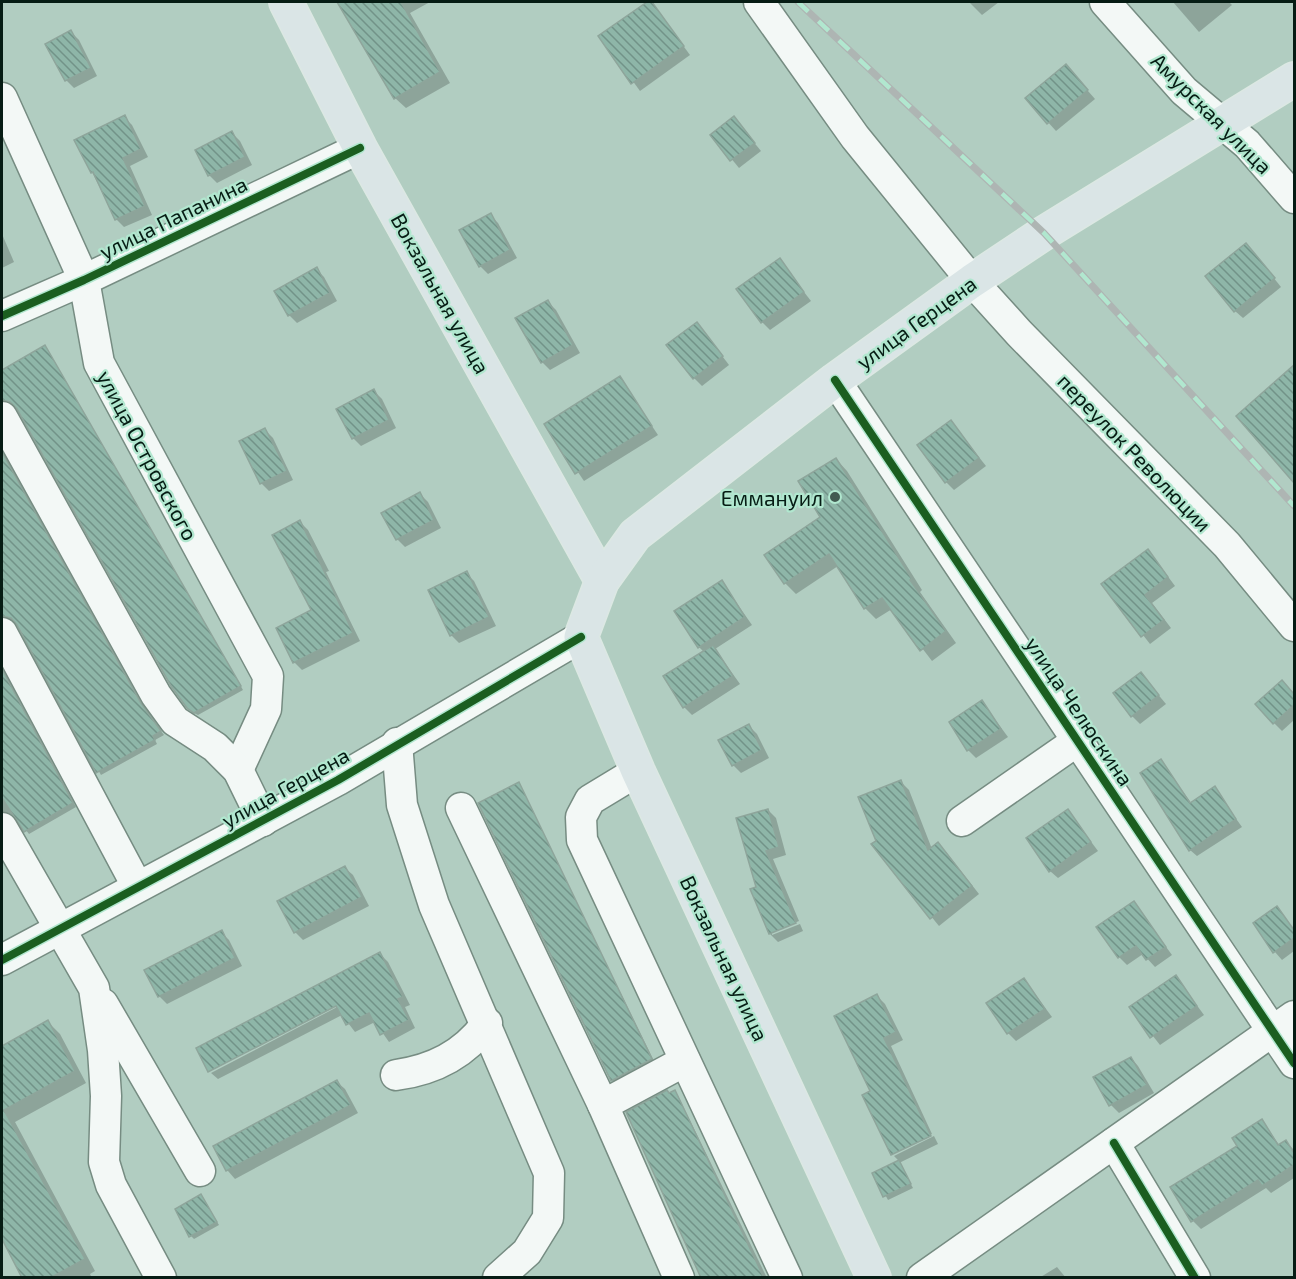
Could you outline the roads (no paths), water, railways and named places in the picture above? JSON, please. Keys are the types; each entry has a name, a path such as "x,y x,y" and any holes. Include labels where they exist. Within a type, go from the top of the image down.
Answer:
{"main road":[{"name":"Вокзальная улица","path":"286,2 360,148 602,581"},
{"name":"улица Герцена","path":"581,637 602,581 634,535 835,380 972,281 1044,233 1294,80"},
{"name":"Вокзальная улица","path":"581,637 638,771 874,1278"}],"street":[{"name":"переулок Революции","path":"759,2 855,137 972,281 1019,333 1227,545 1294,626"},
{"name":"Амурская улица","path":"1105,2 1184,91 1223,123 1294,198"},
{"name":"улица Островского","path":"2,98 84,280 99,363 267,676 266,709 238,770"},
{"name":"улица Папанина","path":"2,315 84,280 360,148"},
{"name":"улица Челюскина","path":"835,380 1077,741 1284,1023 1294,1063"},
{"path":"2,417 156,695 175,721 215,747 238,770 263,820"},
{"path":"2,633 137,886"},
{"name":"улица Герцена","path":"2,960 62,930 137,886 263,820 581,637"},
{"path":"962,822 1077,741"},
{"path":"397,743 402,805 418,860 434,905 487,1023 549,1173 548,1218 527,1252 498,1278"},
{"path":"638,771 590,800 580,817 582,840 787,1278"},
{"path":"461,808 603,1105 680,1278"},
{"path":"2,828 200,1171"},
{"path":"94,988 104,1050 106,1096 104,1162 111,1185 161,1278"},
{"path":"396,1075 418,1072 444,1062 476,1039 487,1023"},
{"path":"922,1278 1284,1023"},
{"path":"603,1105 685,1061"},
{"path":"1114,1143 1195,1278"}],"railway":[{"path":"798,2 1044,233 1294,506"}],"place":[{"name":"Еммануил","path":"835,497"}]}
